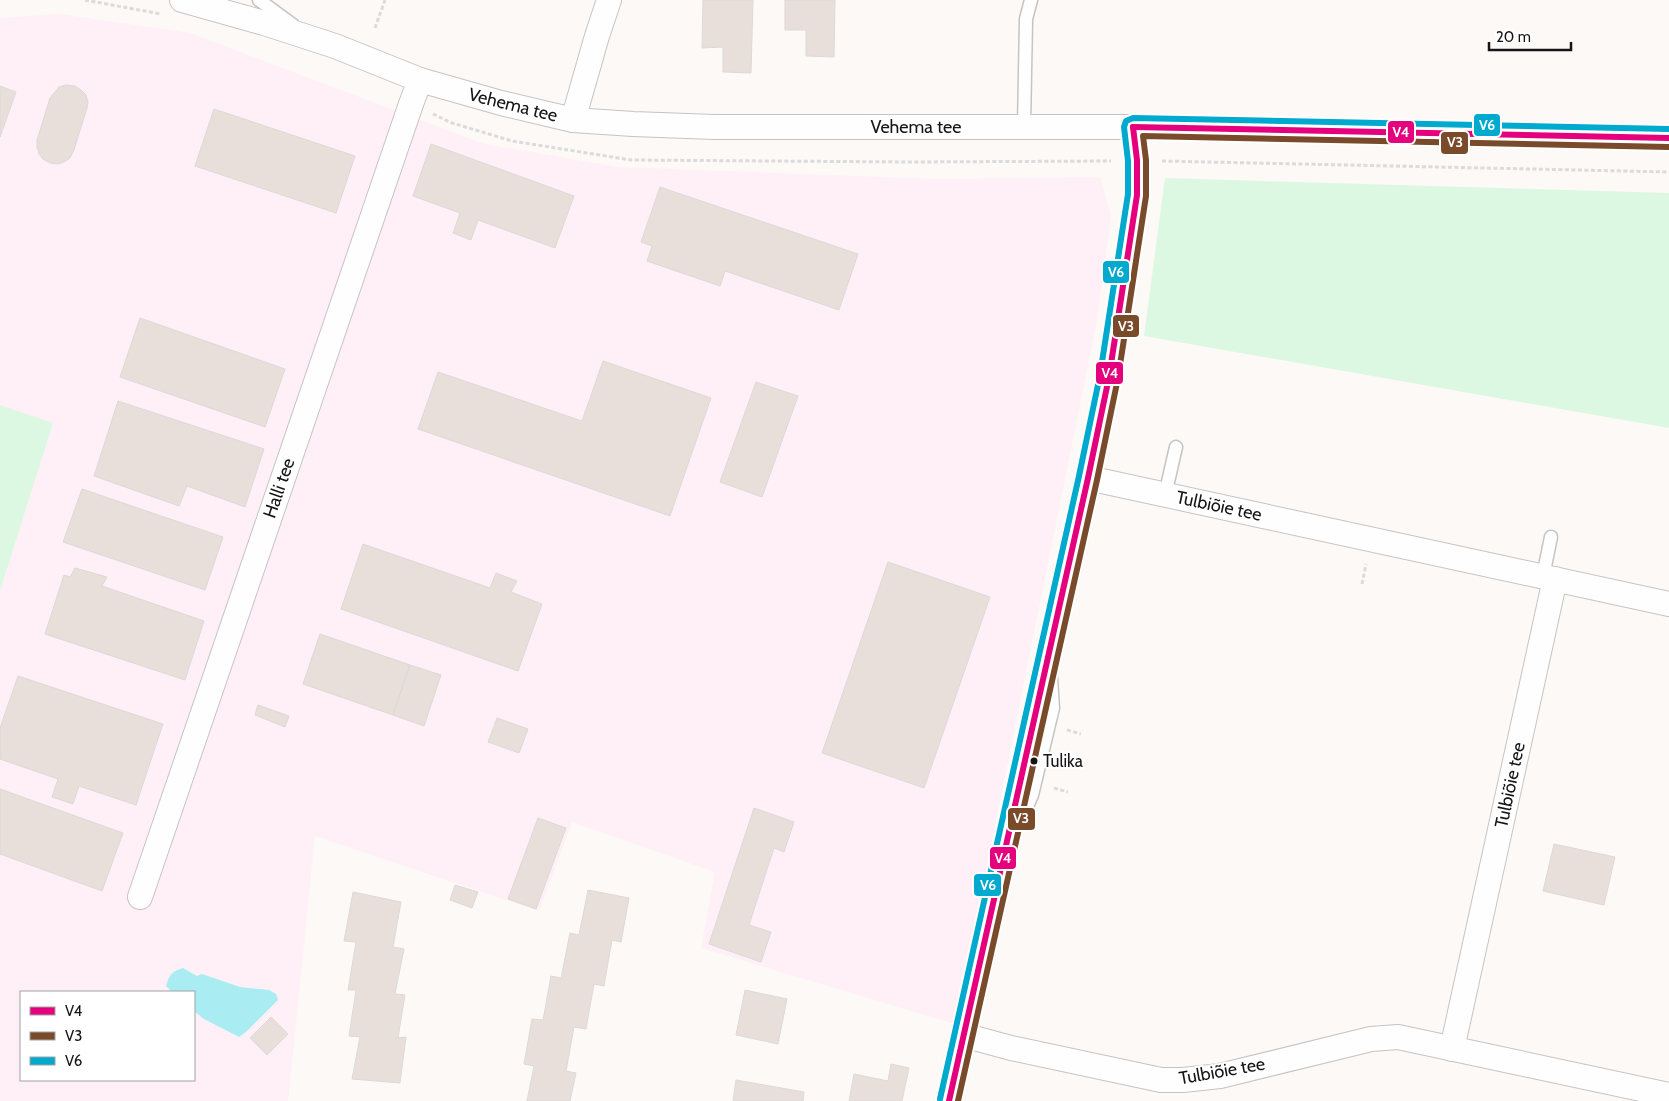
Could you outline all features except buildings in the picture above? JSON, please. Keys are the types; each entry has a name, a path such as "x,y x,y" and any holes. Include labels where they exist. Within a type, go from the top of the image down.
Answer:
{"street":[{"name":"Vehema tee","path":"182,0 264,23 335,46 420,80 501,103 573,120 714,126 1133,127 1669,138"},
{"path":"573,120 609,0"},
{"name":"Halli tee","path":"140,896 420,80"},
{"path":"949,1101 1109,377 1137,195 1137,160 1133,127"},
{"name":"Tulbiõie tee","path":"1088,478 1669,604"},
{"name":"Tulbiõie tee","path":"1452,1049 1549,578"},
{"name":"Tulbiõie tee","path":"963,1035 1011,1048 1161,1080 1220,1076 1371,1038 1398,1037 1669,1095"}],"lane":[{"path":"259,0 311,38"},
{"path":"1024,127 1026,19 1031,0"},
{"path":"1165,495 1176,447"},
{"path":"1549,578 1551,537"}],"path":[{"path":"375,28 385,0"}],"shaded area":[{"path":"60,14 190,33 484,144 618,167 934,179 1100,177 1111,216 1097,320 955,1024 701,948 715,872 572,822 539,911 315,836 288,1101 0,1101 0,18"}],"green space":[{"path":"1165,178 1669,193 1669,428 1144,336"},
{"path":"0,405 53,423 0,591"}],"water":[{"path":"183,968 197,976 202,974 240,987 269,990 276,994 278,1000 239,1037 204,1019 195,1012 195,991 171,991 166,986 168,979 176,971"}],"transit line":[{"name":"V6","path":"940,1099 1100,375 1128,194 1128,161 1124,127 1126,121 1133,118 1669,129"},
{"name":"V4","path":"1133,127 1669,138"},
{"name":"V4","path":"949,1101 1109,377 1137,195 1137,160 1133,127"},
{"name":"V3","path":"958,1101 1097,480 1118,378 1146,196 1146,160 1143,136 1669,147"}],"place":[{"name":"Tulika","path":"1034,761"}]}
